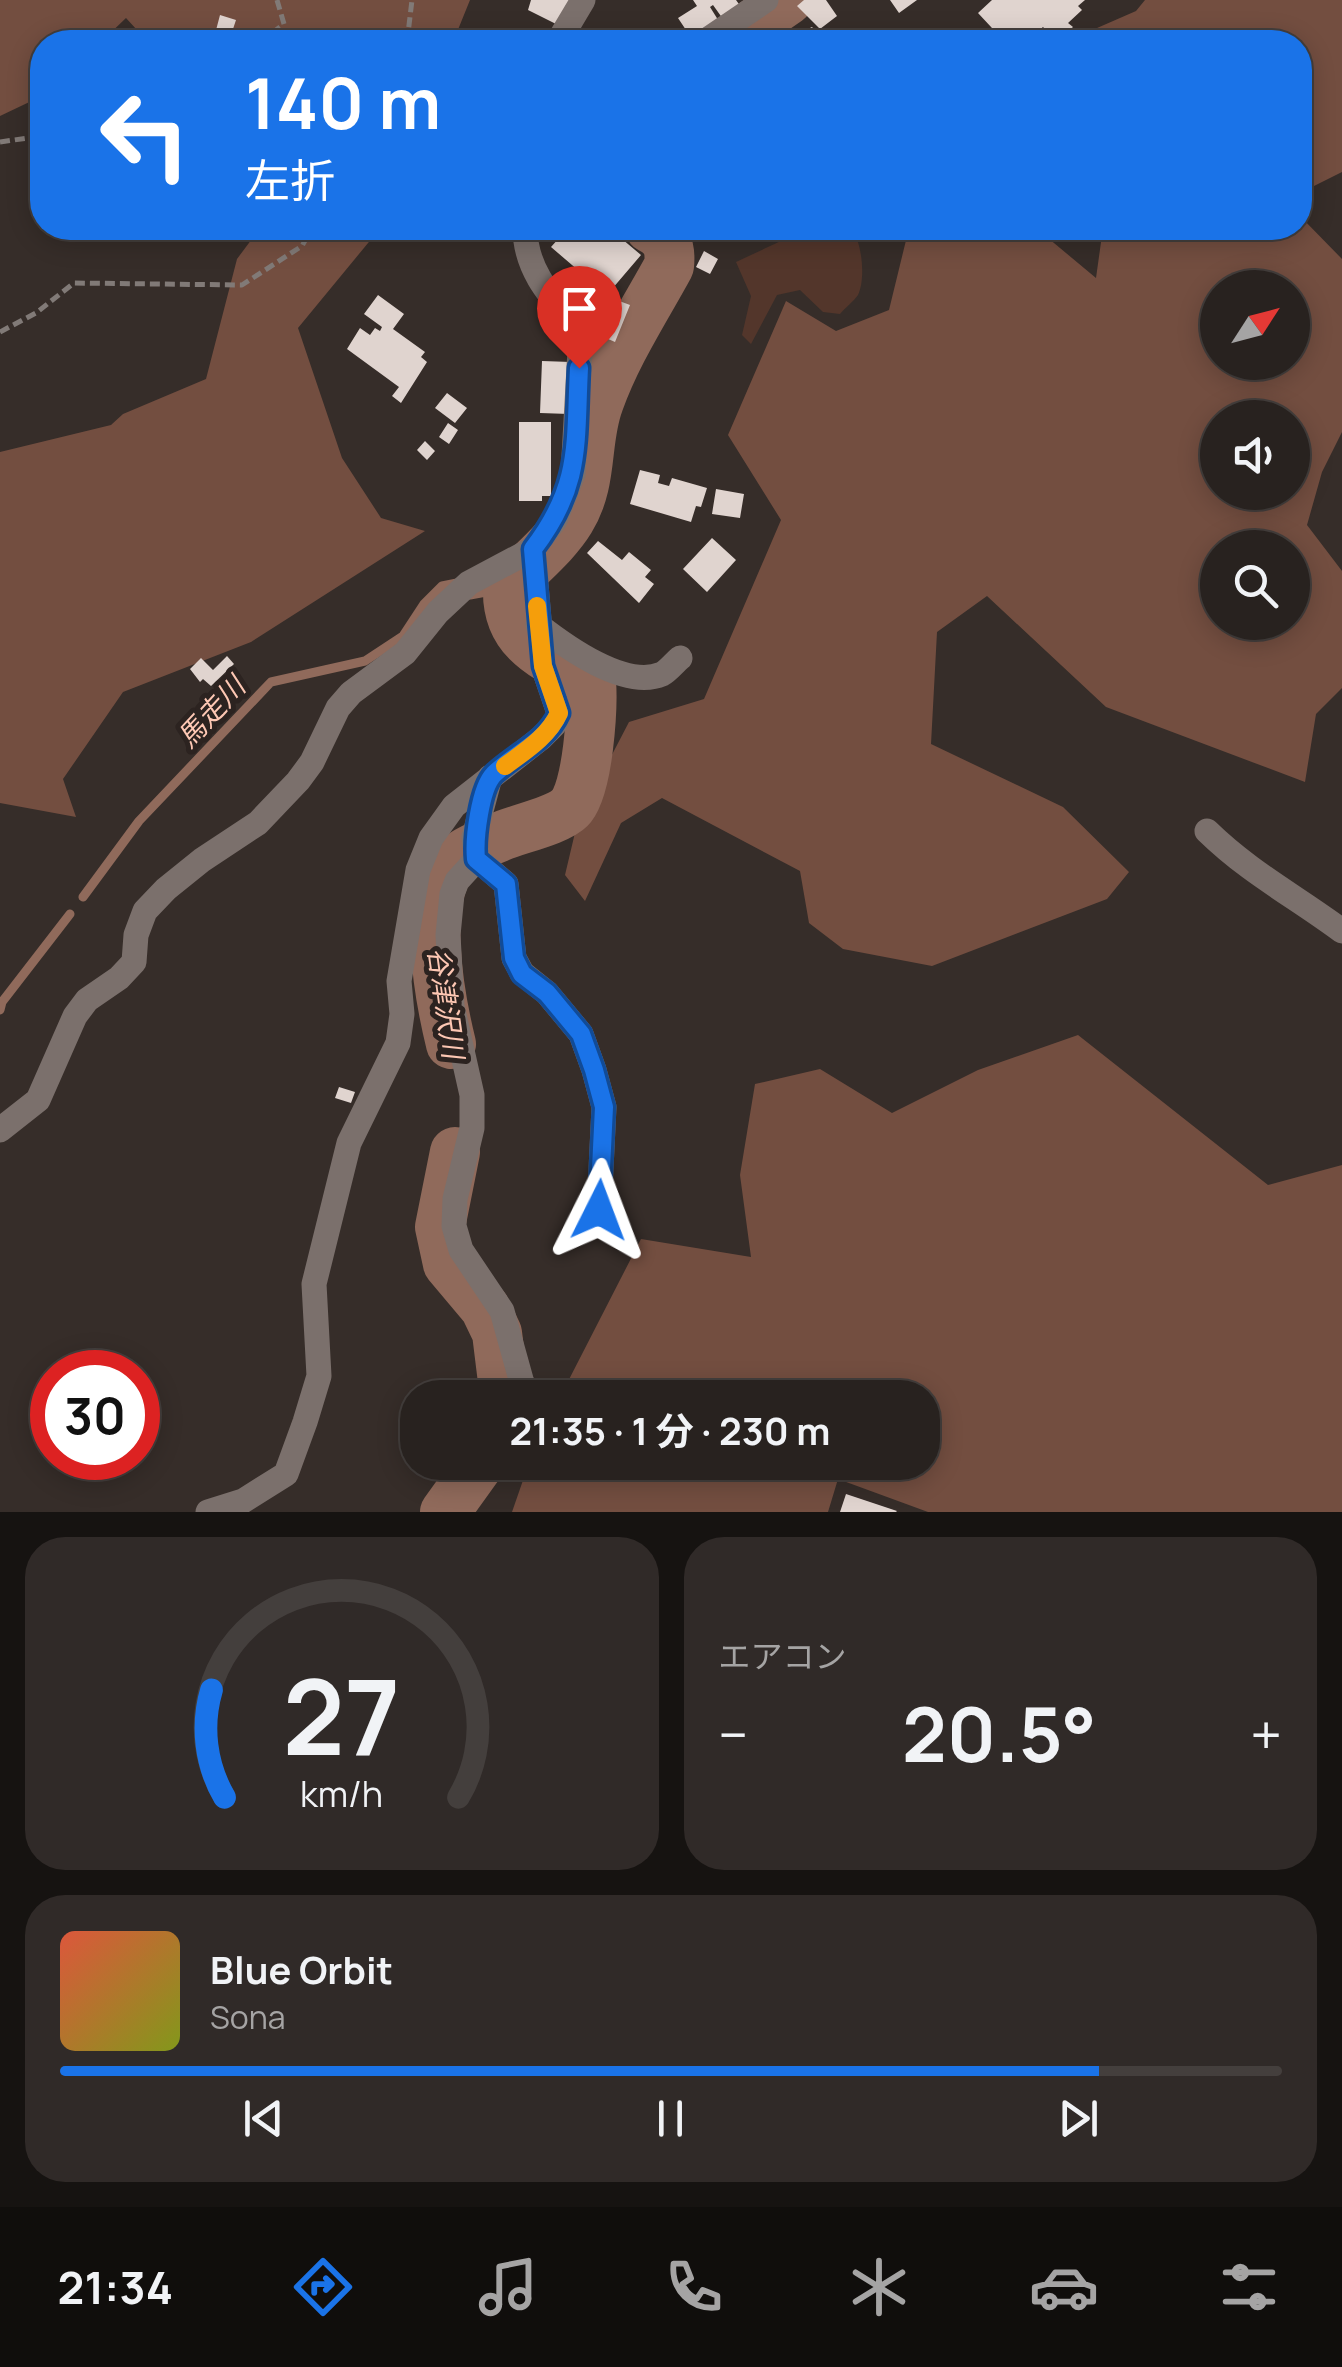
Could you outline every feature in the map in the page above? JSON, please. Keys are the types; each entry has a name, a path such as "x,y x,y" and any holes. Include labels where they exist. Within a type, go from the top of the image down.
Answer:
{"street":[{"path":"565,30 583,0"},
{"path":"721,30 761,1"},
{"path":"2,1125 29,1110 38,1100 87,1000 119,978 134,962 136,935 145,912 166,888 258,823 305,772 338,708 351,693 405,653 469,583 533,549 555,520 573,474 581,332 542,285 530,263 526,240"},
{"path":"208,1512 242,1501 286,1474 318,1376 320,1349 314,1284 350,1143 398,1043 402,1014 399,981 418,870 431,838 454,806 541,738 554,726 559,713 543,666 533,549"},
{"path":"538,625 598,665 636,677 662,674 680,658"},
{"path":"490,777 474,837 476,859 506,884 514,958 522,974 547,993 581,1034 594,1070 604,1107 599,1210"},
{"path":"1207,831 1239,862 1342,931"},
{"path":"476,859 457,881 452,894 448,935 452,1006 472,1094 472,1128 455,1199 454,1226 461,1250 502,1311 521,1380"}],"path":[{"path":"276,30 284,24 277,0"},
{"path":"408,30 412,0"},
{"path":"0,142 30,138"},
{"path":"0,332 36,313 74,283 242,285 305,240"}],"shaded area":[{"path":"0,0 470,0 458,30 137,30 126,18 114,30 30,30 30,102 0,116"},
{"path":"1145,0 1342,0 1342,172 1312,187 1312,30 1092,30 1136,11"},
{"path":"1312,228 1342,259 1342,432 1322,472 1307,525 1342,571 1342,688 1316,714 1305,782 1106,707 987,596 937,632 931,744 1063,807 1129,872 1107,899 932,966 843,949 809,923 800,871 662,798 621,823 585,901 565,875 578,820 629,722 704,699 781,520 728,435 786,301 836,331 889,310 906,240 1050,240 1096,278 1101,240 1312,240"},
{"path":"251,240 371,240 298,328 342,458 381,518 425,531 251,642 123,692 63,779 76,817 0,803 0,452 111,425 123,414 206,379 237,259"},
{"path":"857,240 862,260 858,295 840,314 823,312 800,290 777,295 751,344 742,335 751,296 736,262 781,241"},
{"path":"1078,1035 1268,1185 1342,1165 1342,1512 928,1512 841,1480 940,1480 940,1380 569,1380 641,1239 751,1257 740,1175 755,1084 820,1069 892,1113 978,1070"},
{"path":"523,1480 838,1480 828,1512 512,1512"}],"building":[{"path":"531,0 575,0 558,25 528,10"},
{"path":"693,0 736,0 741,7 723,19 713,5 710,7 720,23 708,30 686,30 678,18 697,6"},
{"path":"804,0 826,0 837,16 820,29 797,6"},
{"path":"890,0 917,0 899,13"},
{"path":"992,0 1085,0 1078,6 1082,10 1068,23 1073,27 1070,30 994,30 978,13"},
{"path":"220,15 236,20 233,30 216,30"},
{"path":"557,240 623,240 641,255 612,289 591,271 586,277 551,247"},
{"path":"704,251 718,259 710,274 696,267"},
{"path":"378,295 404,314 393,329 425,352 421,357 427,362 401,403 392,396 399,387 347,349 360,328 370,335 375,328 380,331 382,327 364,314"},
{"path":"614,299 630,305 615,342 599,335 603,324 590,319 596,303 610,309"},
{"path":"542,361 571,362 569,414 540,413"},
{"path":"447,393 467,408 455,423 435,408"},
{"path":"519,422 551,422 551,496 542,496 542,501 519,501"},
{"path":"448,423 458,430 449,444 439,437"},
{"path":"425,441 435,451 427,460 417,450"},
{"path":"640,470 660,475 658,483 669,486 672,478 707,488 691,522 630,504"},
{"path":"716,489 744,494 740,518 712,514"},
{"path":"712,538 736,560 707,592 683,569"},
{"path":"598,541 622,560 629,552 651,570 645,577 654,584 639,603 587,553"},
{"path":"227,656 234,664 211,686 203,679 200,682 190,669 201,658 213,670"},
{"path":"339,1087 355,1092 351,1103 335,1098"},
{"path":"846,1494 897,1511 840,1512"}],"waterway":[{"name":"谷津沢川","path":"744,30 788,0"},
{"name":"谷津沢川","path":"451,1044 436,947 439,896 446,874 458,858 472,849 547,821 570,808 581,785 590,728 591,681 546,656 522,636 509,607 508,588 556,538 578,505 599,402 622,349 669,266 664,240"},
{"name":"馬走川","path":"83,897 139,821 271,682 365,661 403,636 424,604 442,586 457,583"},
{"name":"馬走川","path":"470,595 508,588"},
{"name":"馬走川","path":"0,1010 2,1002 70,914"},
{"name":"谷津沢川","path":"455,1152 440,1227 448,1264 485,1308 497,1333 503,1380"},
{"name":"谷津沢川","path":"445,1512 468,1480"}],"slow traffic":[{"path":"505,766 554,726 559,713 543,666 537,606"}],"route":[{"path":"579,368 573,474 555,520 533,549 543,666 559,713 554,726 490,777 474,837 476,859 506,884 514,958 522,974 547,993 581,1034 594,1070 604,1107 599,1210"}]}
